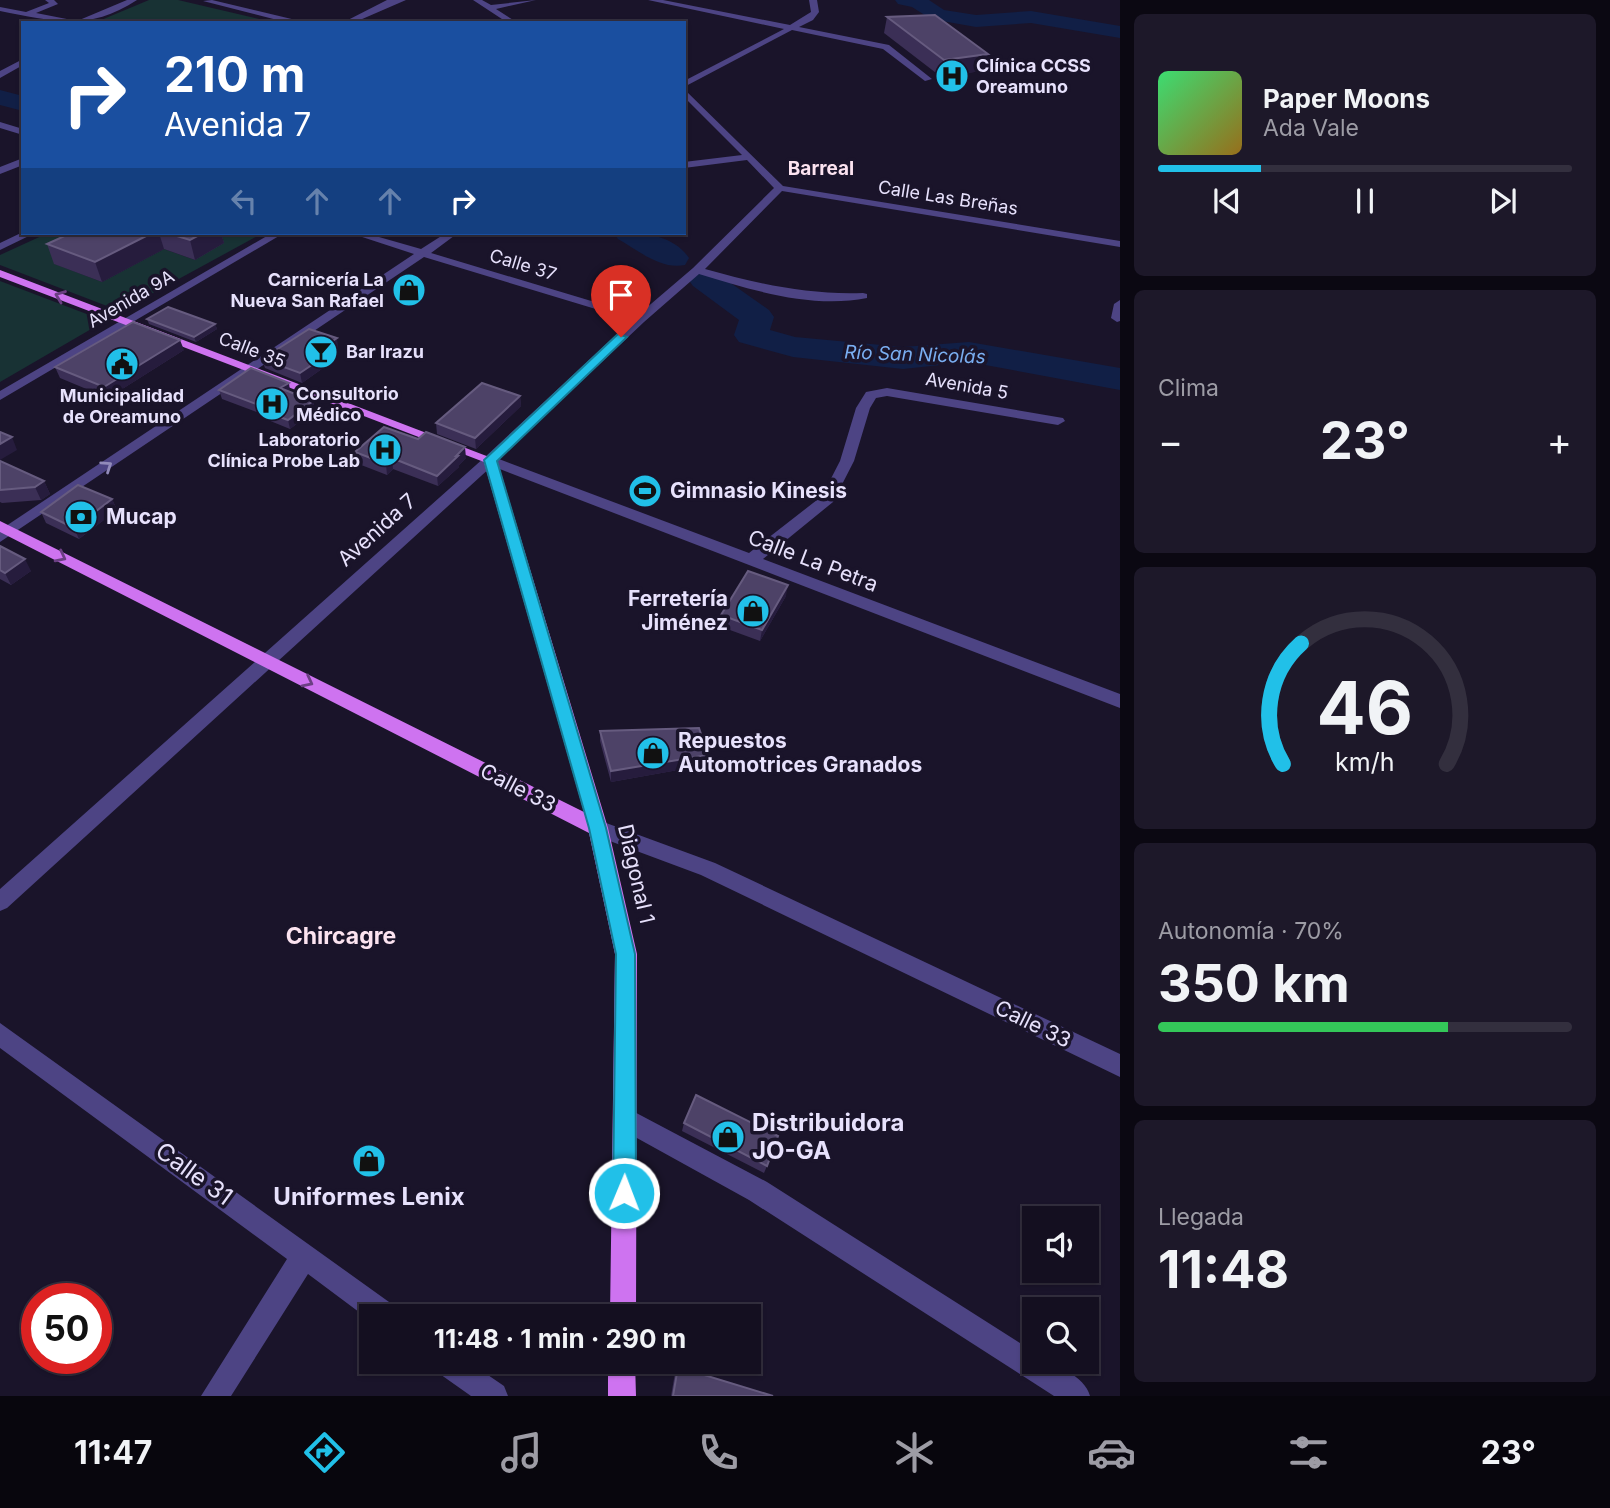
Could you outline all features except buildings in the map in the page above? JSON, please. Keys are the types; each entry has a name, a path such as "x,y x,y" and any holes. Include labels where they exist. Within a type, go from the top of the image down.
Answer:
{"main road":[{"name":"Calle 35","path":"0,273 490,460"},
{"name":"Diagonal 1","path":"490,460 598,828 626,954 623,1304"},
{"name":"Calle 33","path":"3,532 598,828"},
{"path":"622,1374 622,1396"}],"street":[{"path":"0,20 26,15 54,4 49,0"},
{"path":"82,21 133,0"},
{"path":"349,21 386,1 402,0"},
{"path":"477,0 511,21"},
{"path":"489,8 532,0"},
{"path":"652,0 886,47 928,79"},
{"path":"686,84 791,30 815,12 813,0"},
{"path":"209,1 292,21"},
{"path":"0,9 64,21"},
{"path":"0,75 21,62"},
{"path":"686,94 780,188"},
{"path":"0,125 21,131"},
{"path":"686,166 749,157"},
{"path":"0,171 21,162"},
{"name":"Calle Las Breñas","path":"780,188 1120,244"},
{"name":"Avenida 7","path":"0,902 490,460 640,319 697,270 780,188"},
{"path":"0,247 26,235"},
{"name":"Avenida 9A","path":"0,396 276,235"},
{"name":"Calle 37","path":"362,235 640,319"},
{"path":"3,532 450,235"},
{"path":"697,270 769,292 815,298 863,296"},
{"path":"1117,318 1120,304"},
{"name":"Avenida 5","path":"751,560 828,499 847,461 863,408 871,395 887,392 1058,421"},
{"name":"Calle La Petra","path":"490,460 1120,701"},
{"name":"Calle 33","path":"598,828 708,869 1120,1066"},
{"name":"Calle 31","path":"0,1034 371,1304"},
{"path":"625,1119 758,1191 1077,1395"},
{"path":"215,1396 305,1255"},
{"path":"464,1374 494,1396"}],"green space":[{"path":"149,0 178,0 267,21 99,21"},
{"path":"44,235 111,235 55,264 102,282 164,249 195,260 192,235 259,235 120,311 0,265 0,255"},
{"path":"0,281 105,321 0,382"}],"waterway":[{"path":"905,0 918,2 938,15 976,21 1031,17 1120,32"},
{"name":"Río San Nicolás","path":"0,97 21,103"},
{"name":"Río San Nicolás","path":"633,235 674,258"},
{"name":"Río San Nicolás","path":"704,279 757,317 751,335 793,347 903,358 969,352 1120,379"}],"place":[{"name":"Clínica CCSS Oreamuno","path":"952,76"},
{"name":"Carnicería La Nueva San Rafael","path":"409,290"},
{"name":"Bar Irazu","path":"321,352"},
{"name":"Municipalidad de Oreamuno","path":"122,364"},
{"name":"Consultorio Médico","path":"272,404"},
{"name":"Laboratorio Clínica Probe Lab","path":"385,450"},
{"name":"Gimnasio Kinesis","path":"645,491"},
{"name":"Mucap","path":"81,517"},
{"name":"Ferretería Jiménez","path":"753,611"},
{"name":"Repuestos Automotrices Granados","path":"653,753"},
{"name":"Distribuidora JO-GA","path":"728,1137"},
{"name":"Uniformes Lenix","path":"369,1161"}],"district":[{"name":"Barreal","path":"821,168"},
{"name":"Chircagre","path":"341,936"}],"route":[{"path":"621,337 490,460 598,828 626,954 624,1193"}]}
